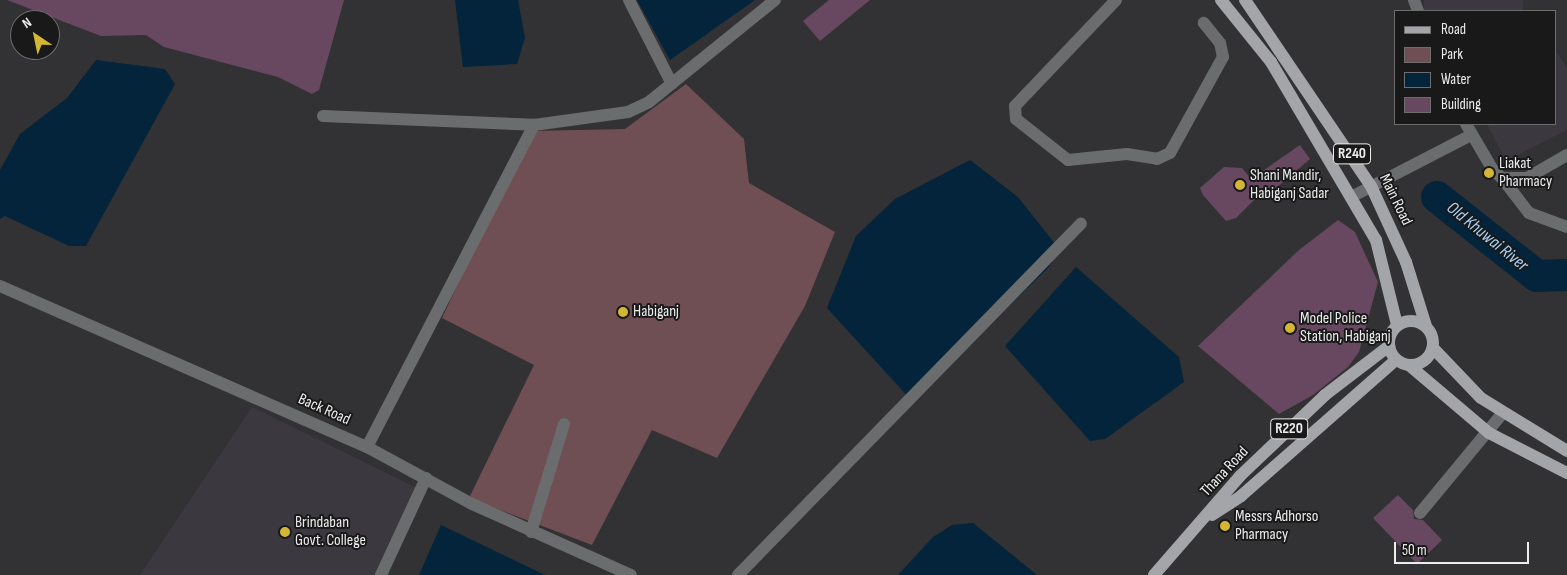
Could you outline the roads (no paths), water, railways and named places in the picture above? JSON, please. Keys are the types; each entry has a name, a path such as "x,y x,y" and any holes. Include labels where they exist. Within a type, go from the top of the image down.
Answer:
{"main road":[{"name":"R240","path":"1221,0 1271,62 1352,196 1376,240 1397,325"},
{"name":"Main Road","path":"1245,0 1371,186 1406,262 1426,326"},
{"path":"1426,326 1412,320 1397,325 1389,346 1396,360 1410,366 1489,433 1567,472"},
{"name":"R240","path":"1426,326 1433,348 1502,414 1567,451"},
{"name":"Thana Road","path":"1154,575 1240,476 1325,395 1389,346"},
{"path":"1410,366 1425,361 1433,348"},
{"name":"Thana Road","path":"1200,524 1241,496 1396,360"}],"street":[{"path":"629,0 672,84"},
{"path":"324,116 534,125 628,112 672,84 775,0"},
{"path":"1116,0 1015,106 1016,119 1068,160 1127,154 1157,159 1170,153 1223,56 1220,43 1204,23"},
{"path":"367,446 534,125"},
{"path":"1352,196 1468,129 1529,213 1567,227"},
{"path":"1502,178 1527,178 1567,155"},
{"path":"738,575 901,403 1082,223"},
{"name":"Back Road","path":"0,286 367,446 531,532 631,575"},
{"path":"1420,513 1489,433 1502,414"},
{"path":"531,532 564,424"},
{"path":"381,575 426,478"}],"water":[{"path":"455,0 518,0 525,38 517,64 463,67"},
{"path":"637,0 755,0 670,60"},
{"path":"96,60 165,69 175,84 86,246 69,246 5,216 0,219 0,170 20,134 67,98"},
{"path":"970,160 1018,197 1060,250 1048,268 911,400 827,308 856,236 895,199"},
{"path":"1076,267 1179,357 1184,382 1105,439 1090,441 1005,346"},
{"path":"973,523 1037,575 898,575 933,537 952,525"},
{"path":"441,525 545,575 419,575"}],"waterway":[{"name":"Old Khuwai River","path":"1437,197 1537,276 1567,275"}],"place":[{"name":"Liakat Pharmacy","path":"1489,173"},
{"name":"Shani Mandir, Habiganj Sadar","path":"1240,185"},
{"name":"Habiganj","path":"623,312"},
{"name":"Model Police Station, Habiganj","path":"1290,328"},
{"name":"Messrs Adhorso Pharmacy","path":"1225,526"},
{"name":"Brindaban Govt. College","path":"285,532"}]}
